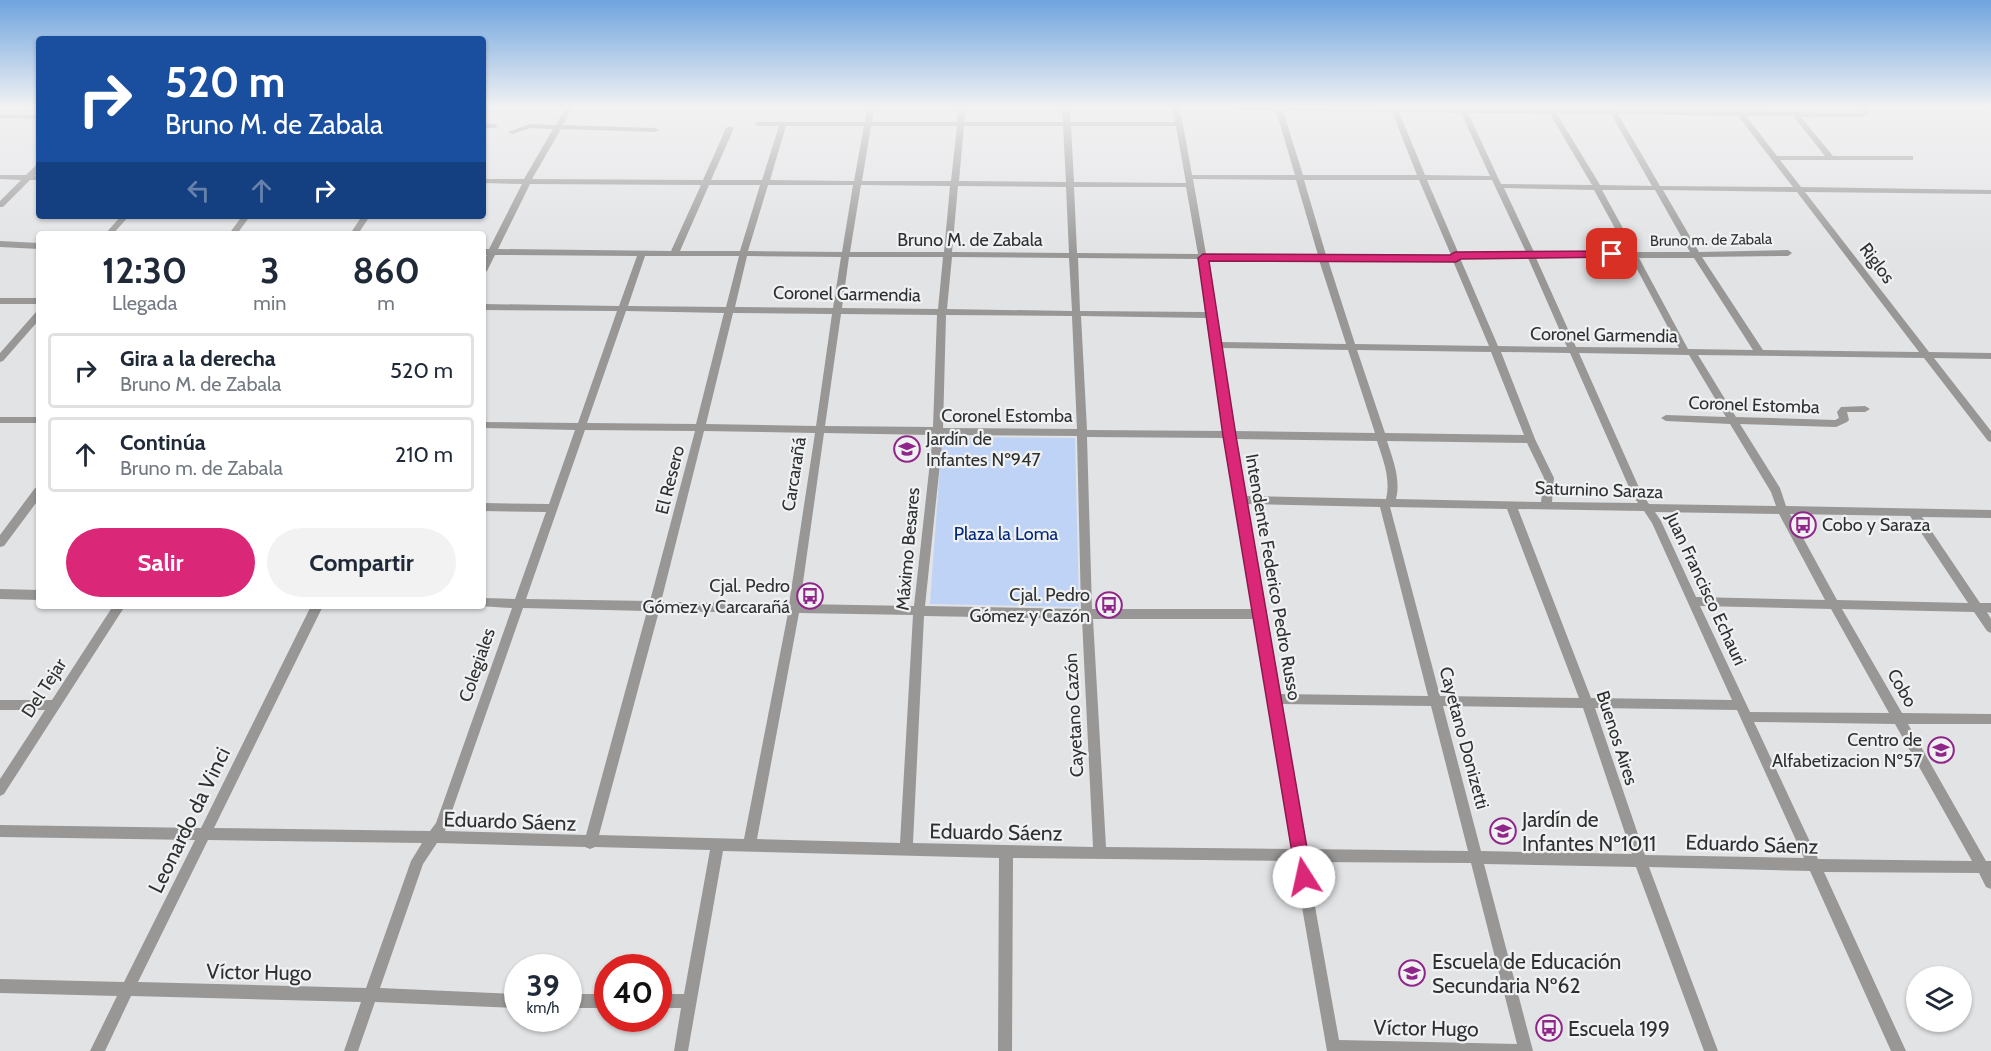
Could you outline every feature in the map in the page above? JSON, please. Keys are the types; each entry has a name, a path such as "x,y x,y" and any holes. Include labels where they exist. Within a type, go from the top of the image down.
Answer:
{"street":[{"path":"488,252 541,157"},
{"path":"674,254 717,157"},
{"name":"El Resero","path":"590,843 654,607 743,255 773,157"},
{"name":"Carcarañá","path":"749,846 794,609 844,256 862,157"},
{"name":"Máximo Besares","path":"906,850 919,610 938,432 942,312 957,157"},
{"name":"Cayetano Cazón","path":"1069,157 1082,433 1087,614 1100,853"},
{"name":"Intendente Federico Pedro Russo","path":"1185,157 1259,614 1334,1049"},
{"name":"Cayetano Donizetti","path":"1293,157 1323,258 1392,471 1393,490 1387,503 1526,1051"},
{"path":"1413,157 1530,439 1549,478 1546,505"},
{"name":"Juan Francisco Echauri","path":"1485,157 1531,255 1636,494 1656,521 1694,601 1742,711 1776,778 1813,866 1899,1051"},
{"name":"Cobo","path":"1579,157 1689,353 1776,490 1782,510 1833,603 1987,867 1991,882"},
{"path":"1639,157 1696,255 1761,354"},
{"path":"1776,158 1910,158"},
{"name":"Riglos","path":"1776,158 1991,438"},
{"path":"0,205 36,170"},
{"path":"486,181 1070,185 1299,176 1422,177 1598,189 1991,192"},
{"path":"0,177 36,178"},
{"path":"112,231 122,219"},
{"path":"0,244 36,246"},
{"name":"Bruno M. de Zabala","path":"488,252 1203,258 1456,257"},
{"name":"Colegiales","path":"351,1051 418,861 441,826 642,253"},
{"name":"Bruno m. de Zabala","path":"1456,257 1788,253"},
{"path":"0,301 36,302"},
{"name":"Coronel Garmendia","path":"486,307 1210,315"},
{"path":"0,359 36,317"},
{"name":"Coronel Garmendia","path":"1215,345 1991,356"},
{"name":"Coronel Estomba","path":"1666,418 1836,424 1844,420 1842,412 1845,410 1865,409"},
{"path":"0,420 36,420"},
{"name":"Coronel Estomba","path":"486,425 1530,439"},
{"path":"0,543 36,495"},
{"name":"Saturnino Saraza","path":"1241,500 1991,514"},
{"name":"Buenos Aires","path":"1511,505 1585,701 1640,860 1711,1051"},
{"path":"486,507 552,508"},
{"path":"1912,512 1991,628"},
{"path":"0,594 36,595"},
{"path":"1694,601 1991,608"},
{"path":"486,603 1087,614 1259,614"},
{"name":"Del Tejar","path":"0,790 117,609"},
{"name":"Leonardo da Vinci","path":"97,1051 316,609"},
{"path":"1274,699 1585,701 1899,718 1991,719"},
{"path":"0,705 54,705"},
{"name":"Eduardo Sáenz","path":"0,831 435,837 590,843 1006,852 1476,857 1813,866 1987,867"},
{"path":"681,1051 717,846"},
{"path":"1005,1051 1006,852"},
{"name":"Víctor Hugo","path":"0,986 504,1000"},
{"path":"672,1001 689,1001"},
{"name":"Víctor Hugo","path":"1334,1049 1517,1051"}],"green space":[{"name":"Plaza la Loma","path":"942,437 1075,438 1079,607 930,604"}],"place":[{"name":"Jardín de Infantes Nº947","path":"907,449"},
{"name":"Cobo y Saraza","path":"1803,525"},
{"name":"Cjal. Pedro Gómez y Carcarañá","path":"810,596"},
{"name":"Cjal. Pedro Gómez y Cazón","path":"1109,605"},
{"name":"Centro de Alfabetizacion Nº57","path":"1941,750"},
{"name":"Jardín de Infantes Nº1011","path":"1503,831"},
{"name":"Escuela de Educación Secundaria Nº62","path":"1412,973"},
{"name":"Escuela 199","path":"1549,1028"}],"route":[{"path":"1304,877 1284,773 1274,699 1210,315 1203,258 1456,258 1455,255 1612,254"}]}
